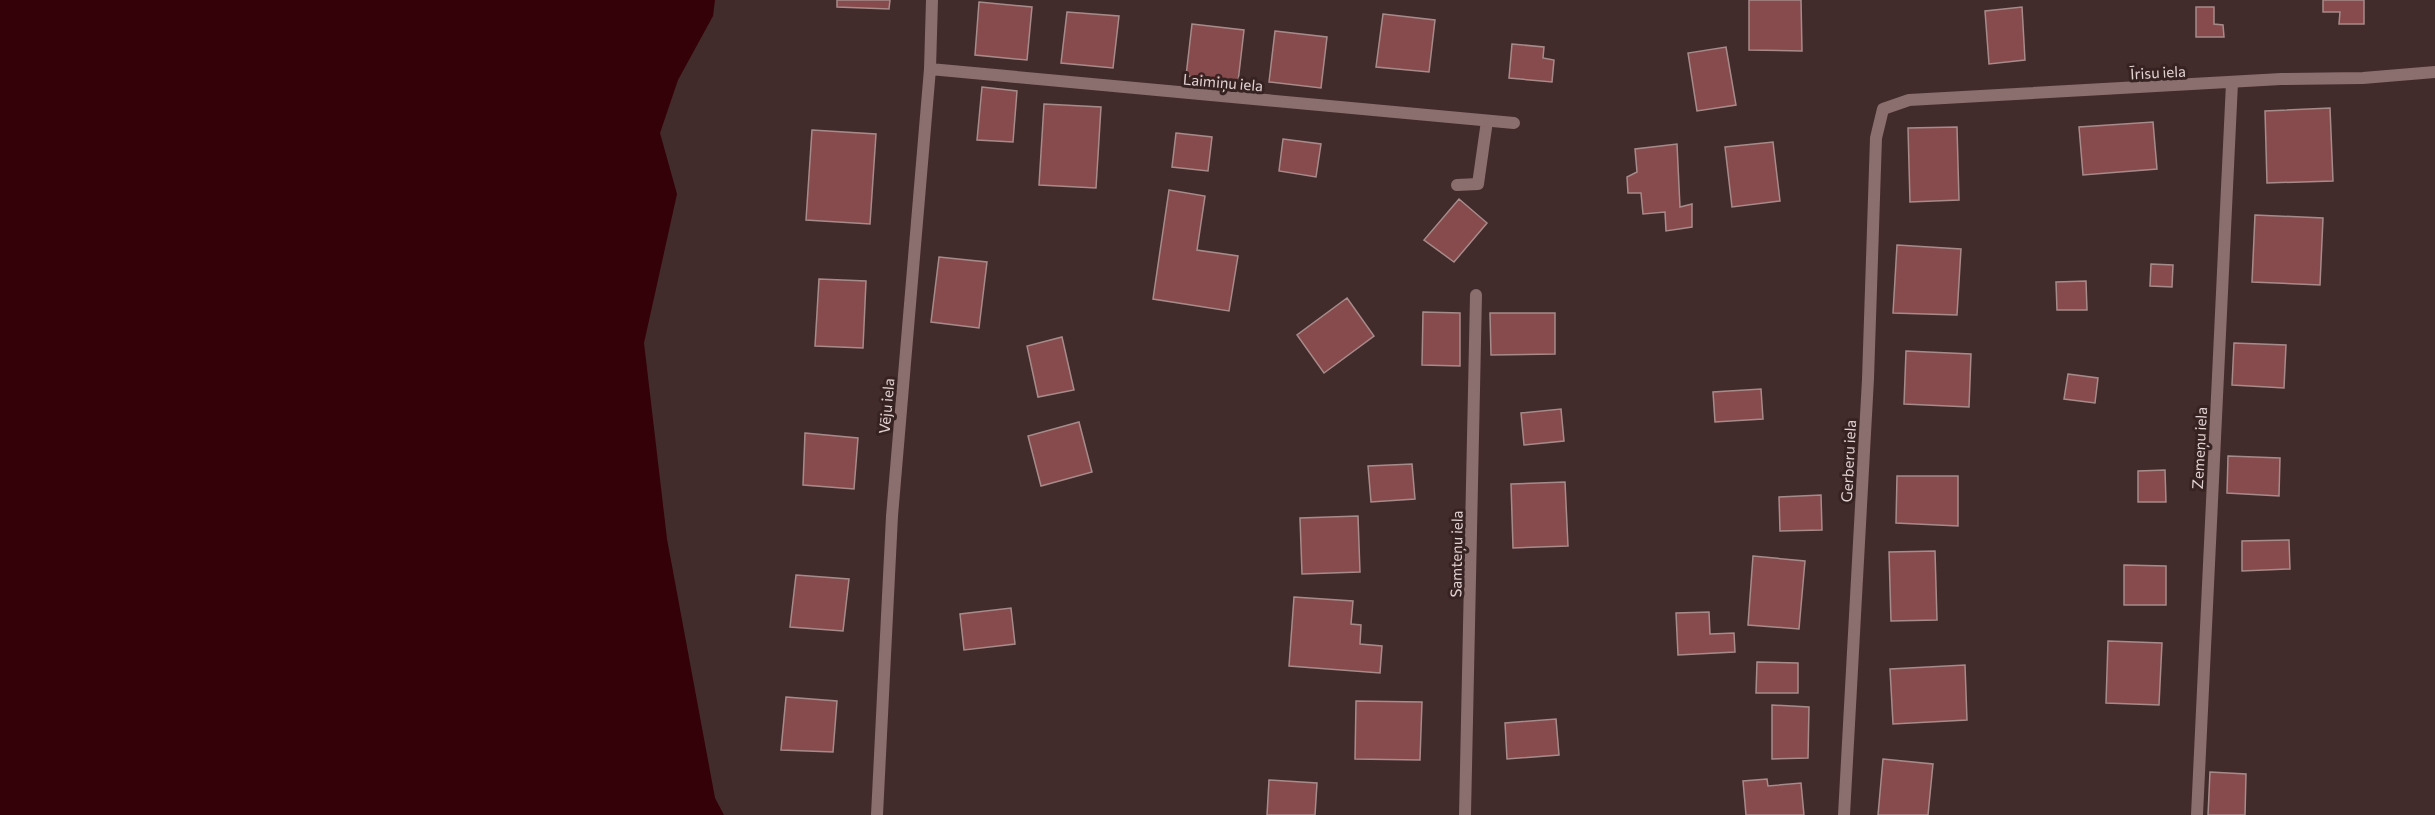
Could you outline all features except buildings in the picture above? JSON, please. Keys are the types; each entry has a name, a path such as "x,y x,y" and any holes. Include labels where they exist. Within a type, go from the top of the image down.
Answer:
{"street":[{"name":"Vēju iela","path":"878,815 892,516 930,69 932,0"},
{"name":"Laimiņu iela","path":"930,69 1514,123"},
{"name":"Īrisu iela","path":"1883,109 1909,100 2281,79 2363,78 2435,72"},
{"name":"Zemeņu iela","path":"2197,815 2232,83"},
{"name":"Gerberu iela","path":"1844,815 1868,379 1876,138 1883,109"},
{"path":"1457,185 1478,184 1487,121"},
{"name":"Samteņu iela","path":"1465,815 1476,294"}],"shaded area":[{"path":"0,0 715,0 713,16 678,80 660,133 677,194 644,343 667,539 715,798 724,815 0,815"}]}
